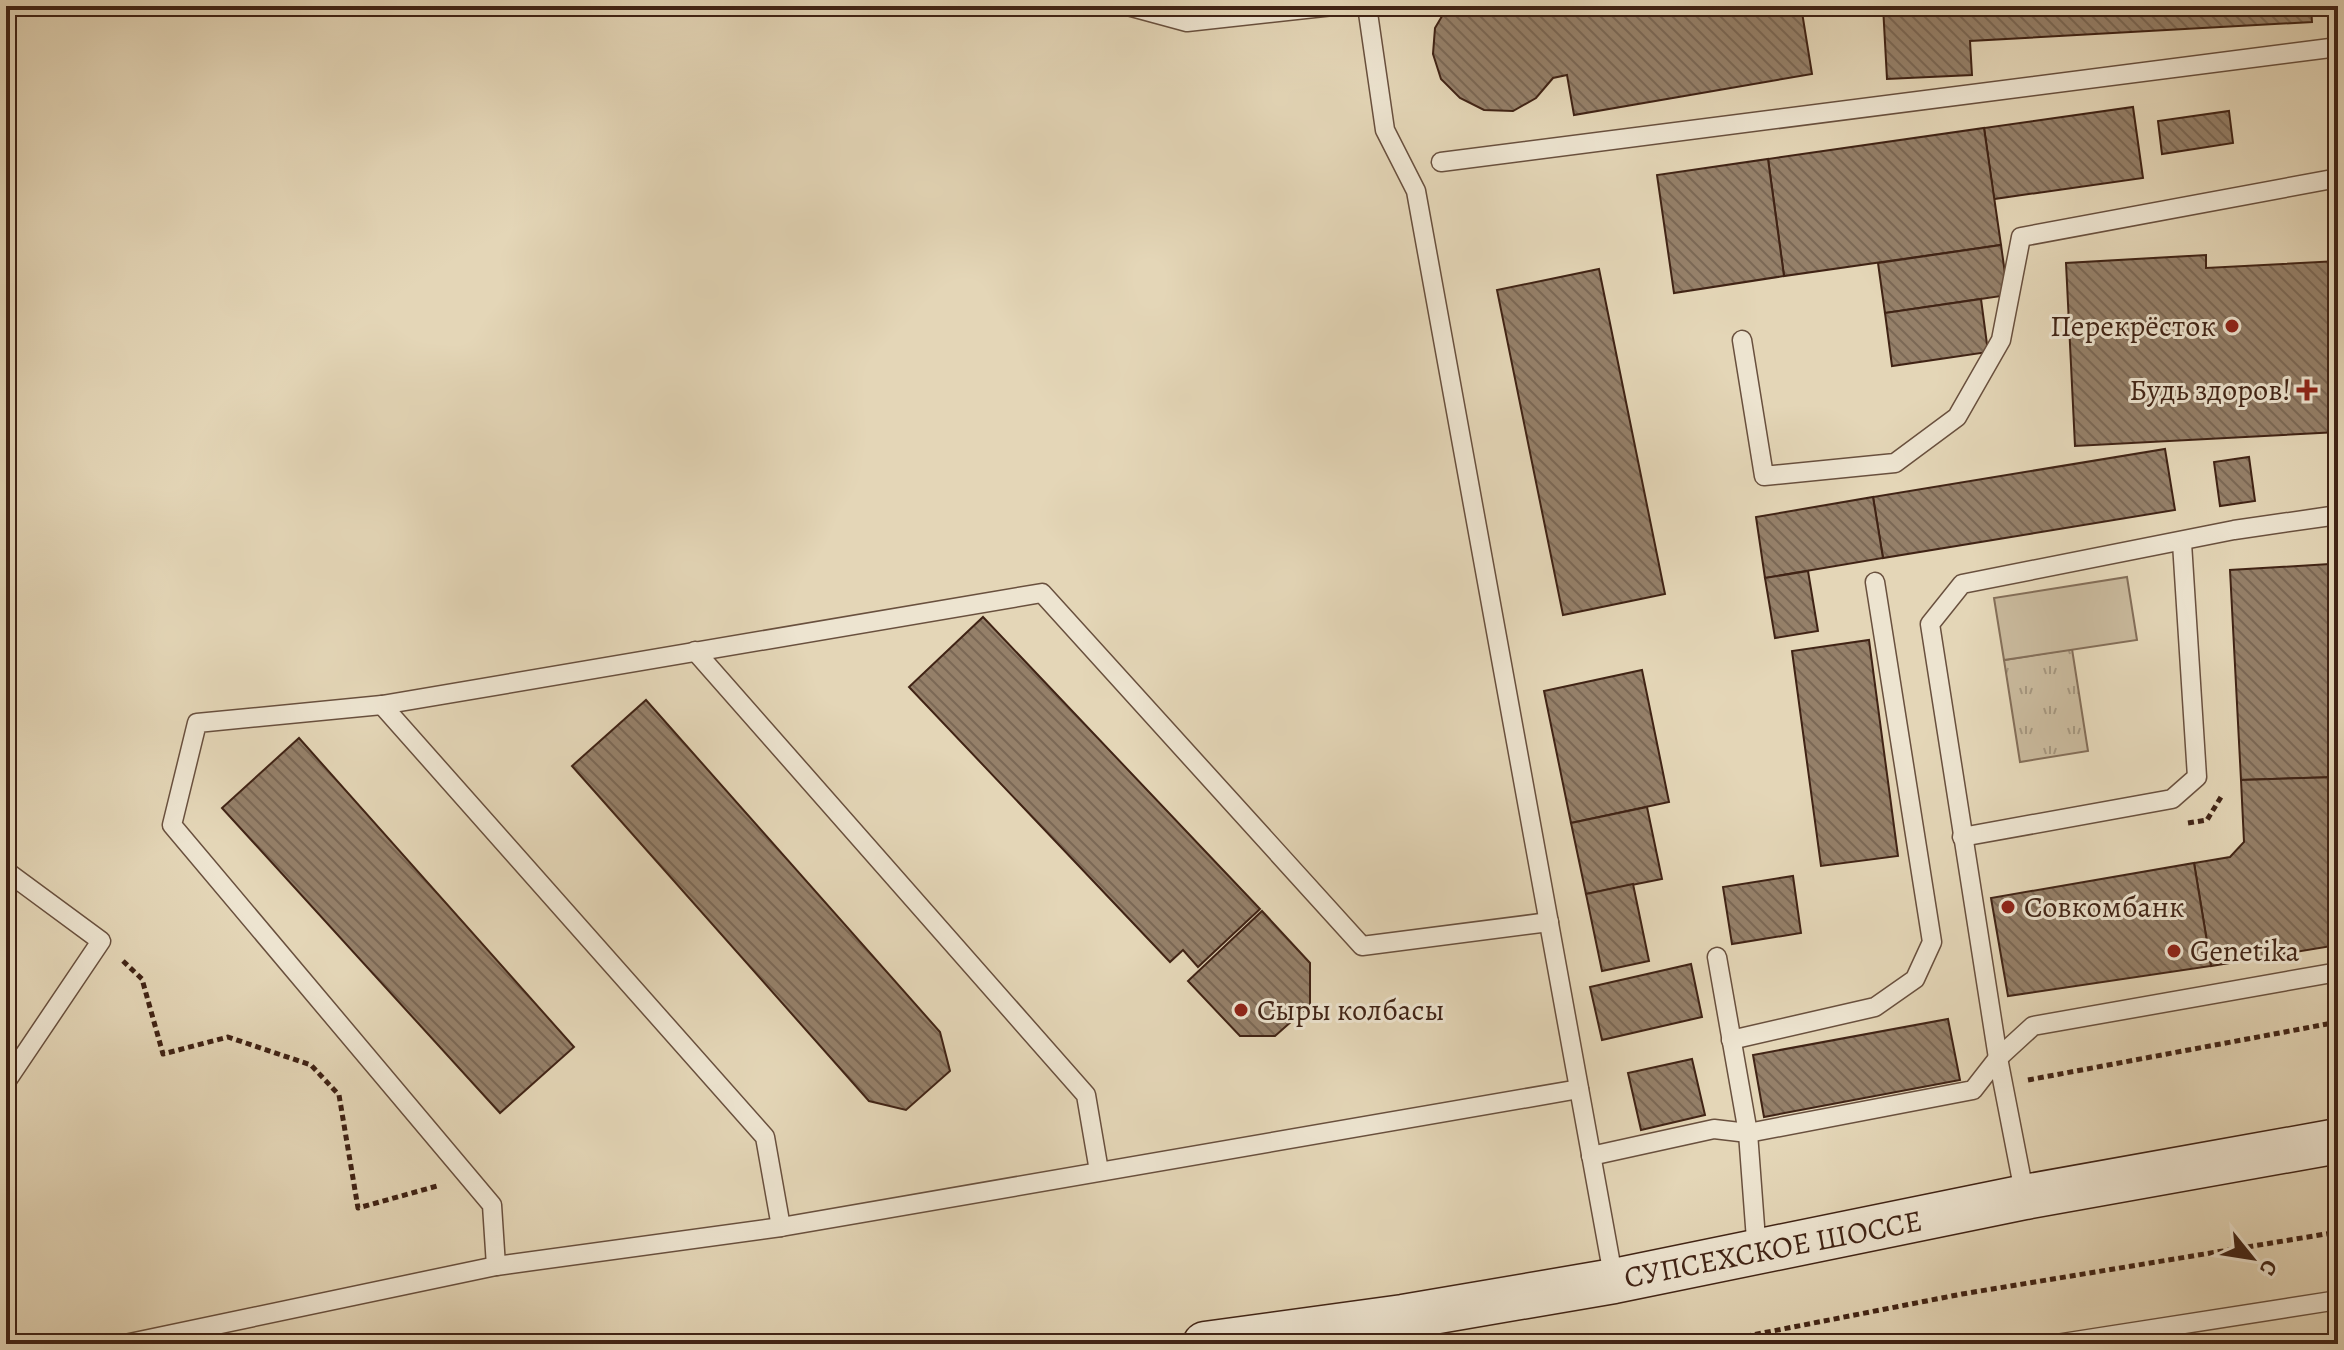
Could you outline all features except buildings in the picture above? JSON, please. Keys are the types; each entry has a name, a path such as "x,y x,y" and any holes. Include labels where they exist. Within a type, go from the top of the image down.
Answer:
{"main road":[{"name":"СУПСЕХСКОЕ ШОССЕ","path":"1205,1344 1404,1324 2025,1197 2338,1141"}],"lane":[{"path":"1128,6 1187,22 1333,6"},
{"path":"1367,6 1385,130 1416,191 1614,1281"},
{"path":"1441,162 2338,47"},
{"path":"1742,340 1764,476 1895,463 1957,417 2001,340 2021,237 2338,178"},
{"path":"2025,1197 1998,1058 1930,624 1962,584 2182,543 2234,530 2338,515"},
{"path":"1962,837 2172,799 2197,777 2182,543"},
{"path":"1731,1040 1875,1007 1915,979 1932,942 1875,582"},
{"path":"496,1266 492,1205 172,825 197,723 382,705 1042,593 1362,946 1549,922"},
{"path":"695,651 1086,1095 1099,1171"},
{"path":"382,705 765,1137 781,1227"},
{"path":"6,871 101,941 6,1082"},
{"path":"1717,957 1748,1133 1757,1253"},
{"path":"1591,1156 1714,1129 1748,1133 1973,1090 1998,1058 2033,1026 2338,972"},
{"path":"125,1344 496,1266 781,1227 1579,1089"},
{"path":"2056,1344 2338,1300"}],"path":[{"path":"2177,825 2207,820 2221,797 2220,782"},
{"path":"101,941 142,979 163,1054 228,1037 311,1065 339,1095 358,1208 468,1176"},
{"path":"2003,1085 2338,1022"},
{"path":"1706,1344 1962,1294 2338,1232"}],"green space":[{"path":"2127,577 2137,640 2004,660 1994,598"},
{"path":"2072,649 2088,751 2020,762 2004,660"}],"place":[{"name":"Перекрёсток","path":"2232,326"},
{"name":"Будь здоров!","path":"2307,390"},
{"name":"Совкомбанк","path":"2008,907"},
{"name":"Genetika","path":"2174,951"},
{"name":"Сыры колбасы","path":"1241,1010"}]}
